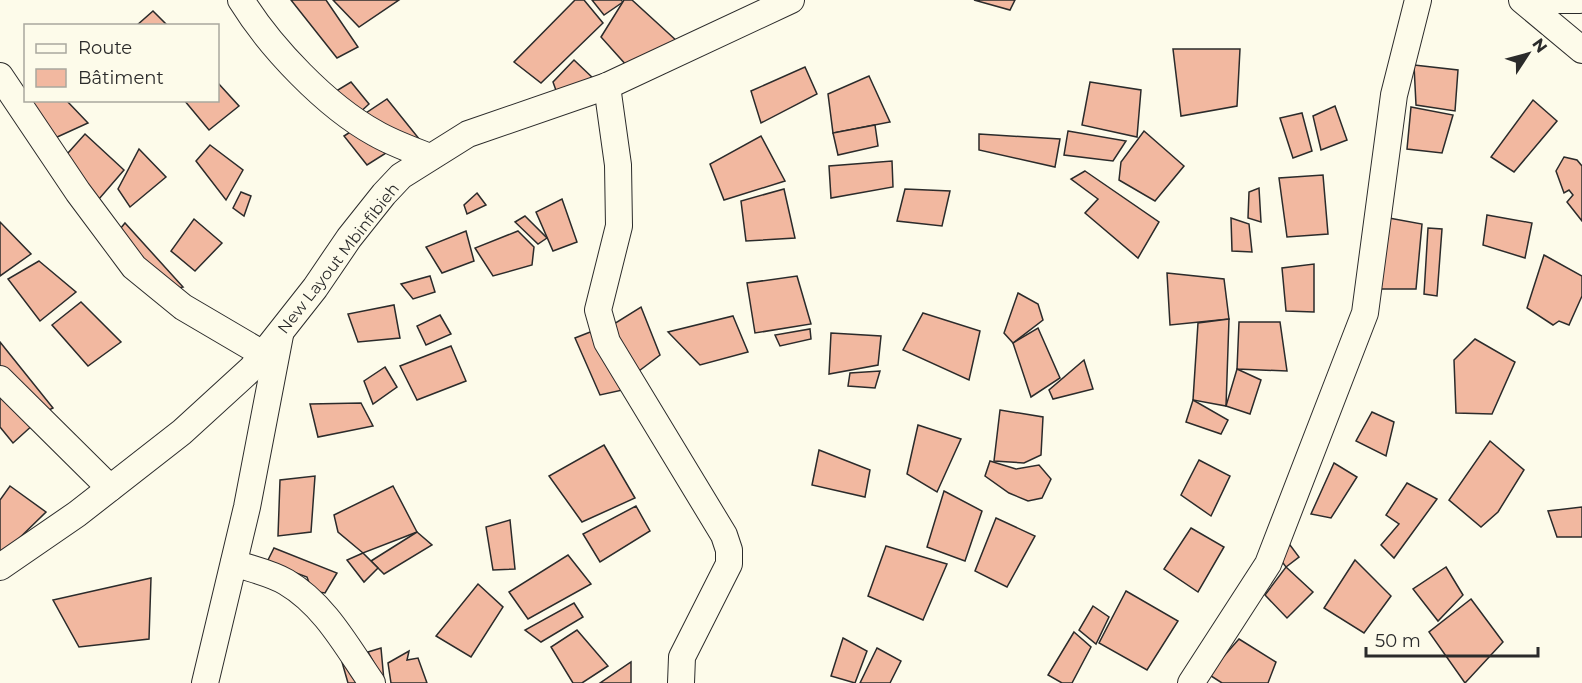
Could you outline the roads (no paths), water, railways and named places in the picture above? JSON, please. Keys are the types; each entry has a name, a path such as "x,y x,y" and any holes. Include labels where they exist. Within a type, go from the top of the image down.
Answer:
{"street":[{"name":"New Layout Mbinfibieh","path":"0,567 110,488 182,432 252,368 384,194 401,176 468,134 607,86 791,0"},
{"path":"1191,683 1268,564 1365,313 1394,95 1418,0"},
{"path":"1522,0 1582,50"},
{"path":"1554,0 1580,0"},
{"path":"246,2 300,74 332,103 375,134 430,157"},
{"path":"0,76 78,192 134,267 183,306 263,354"},
{"path":"607,86 618,165 619,226 598,310 607,342 706,502 724,534 729,550 729,564 682,657 681,683"},
{"path":"205,683 234,563 281,332"},
{"path":"0,379 110,488"},
{"path":"234,563 285,581 310,599 326,616 372,683"}]}
